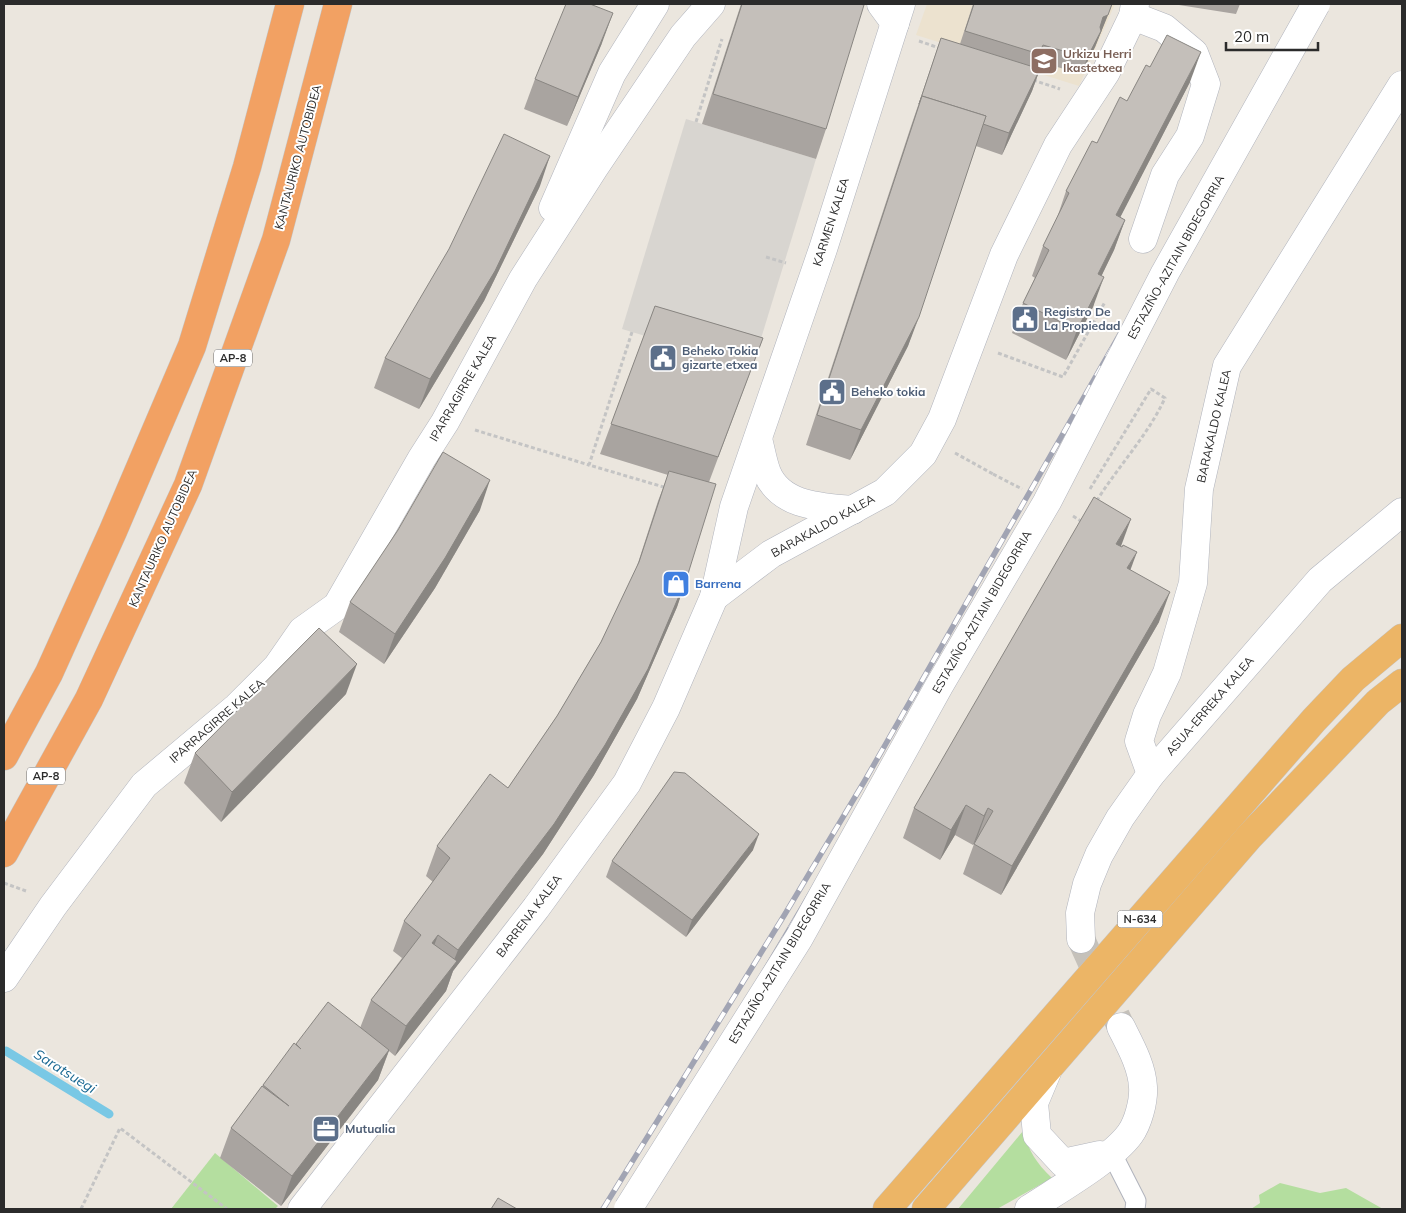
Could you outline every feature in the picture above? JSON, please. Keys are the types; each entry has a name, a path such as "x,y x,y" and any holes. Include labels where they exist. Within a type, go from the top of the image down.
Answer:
{"highway":[{"path":"4,756 48,673 192,346 247,166 290,4"},
{"name":"KANTAURIKO AUTOBIDEA","path":"4,853 89,699 195,467 276,240 338,4"},
{"name":"N-634","path":"887,1209 1314,720 1353,679 1402,638"},
{"name":"N-634","path":"926,1209 1249,836 1378,702 1402,683"}],"street":[{"name":"IPARRAGIRRE KALEA","path":"524,279 612,73 655,4"},
{"name":"IPARRAGIRRE KALEA","path":"4,978 53,906 144,785 236,707 277,667 302,631 337,606 422,458 445,422 524,279 594,168 683,36 711,4"},
{"name":"ESTAZIÑO-AZITAIN BIDEGORRIA","path":"628,1209 799,938 939,686 1047,502 1164,274 1316,4"},
{"name":"BARAKALDO KALEA","path":"714,597 771,554 885,492 923,454 942,418 969,342 1004,255 1058,145 1106,72 1134,10 1164,28 1194,53 1206,84 1190,136 1165,176 1143,239"},
{"name":"KARMEN KALEA","path":"714,597 734,507 828,233 893,16"},
{"name":"BARAKALDO KALEA","path":"1151,774 1139,741 1148,715 1168,673 1193,583 1199,489 1227,366 1402,85"},
{"path":"758,439 768,475 782,491 804,505 853,510"},
{"name":"ASUA-ERREKA KALEA","path":"1081,939 1080,913 1087,884 1099,855 1120,818 1151,774 1320,580 1402,512"},
{"name":"BARRENA KALEA","path":"302,1209 536,908 627,783 666,708 714,597"},
{"path":"1029,1209 1111,1152 1130,1134 1139,1114 1143,1087 1134,1053 1121,1027"},
{"path":"1047,1070 1034,1104 1037,1135 1063,1163 1111,1152"}],"lane":[{"path":"1111,1152 1136,1201 1135,1209"}],"path":[{"path":"893,16 949,51"},
{"path":"696,122 724,31"},
{"path":"1024,77 1090,99"},
{"path":"766,257 789,264"},
{"path":"969,342 1063,378 1105,302"},
{"path":"589,465 632,332"},
{"path":"1088,491 1151,389 1165,398 1154,422 1130,456 1115,471 1093,507"},
{"path":"469,429 672,490"},
{"path":"931,440 993,474"},
{"path":"1078,508 1073,517 1090,526"},
{"path":"81,1209 120,1128 228,1209"}],"shaded area":[{"name":"Urkizu Herri Ikastetxea","path":"927,4 1115,4 1079,86 916,35"},
{"path":"686,119 816,159 752,368 622,329"}],"green space":[{"path":"1023,1131 1034,1156 1052,1178 997,1209 958,1209"},
{"path":"215,1153 278,1206 275,1209 171,1209"},
{"path":"1280,1183 1320,1193 1346,1188 1383,1209 1251,1209 1260,1203 1259,1195"}],"building":[{"path":"566,4 590,4 613,13 578,97 535,79"},
{"path":"742,4 864,5 826,129 713,94"},
{"path":"974,4 1112,4 1108,15 1103,17 1100,27 1101,31 1087,58 1043,45 1039,54 965,31"},
{"path":"1167,35 1201,52 1116,215 1125,220 1098,274 1104,277 1077,330 1023,303 1049,250 1043,246 1069,193 1066,191 1092,141 1097,143 1120,97 1127,101 1146,65 1150,67"},
{"path":"941,38 1040,69 1009,133 983,124 986,116 922,96 919,104"},
{"path":"922,96 986,116 919,317 861,430 817,415"},
{"path":"504,134 550,156 495,271 430,379 385,358 449,249"},
{"path":"655,306 763,338 718,457 611,424"},
{"path":"443,452 490,480 445,558 395,634 350,602 398,530"},
{"path":"669,471 716,484 687,577 648,669 605,745 554,824 458,950 438,935 432,943 457,961 406,1026 371,1000 421,935 404,921 450,858 437,846 490,774 508,788 557,716 601,642 639,562"},
{"path":"1094,497 1131,519 1116,544 1122,547 1123,545 1137,552 1127,568 1170,592 1012,866 974,844 993,811 988,808 984,816 966,805 951,830 914,808"},
{"path":"319,628 357,664 232,792 195,753"},
{"path":"674,772 685,773 759,834 692,920 612,861"},
{"path":"328,1002 389,1050 292,1176 231,1128 262,1086 289,1106 263,1085 294,1043 301,1049 296,1044"},
{"path":"498,1198 517,1209 491,1209"}],"waterway":[{"name":"Saratsuegi","path":"6,1051 109,1114"}],"tunnel":[{"path":"1081,939 1121,1027"}],"railway":[{"path":"603,1209 864,782 1144,292 1312,4"},
{"path":"617,1209 699,1082 954,651 1326,4"}],"place":[{"name":"Urkizu Herri Ikastetxea","path":"1044,61"},
{"name":"Registro De La Propiedad","path":"1025,319"},
{"name":"Beheko Tokia gizarte etxea","path":"663,358"},
{"name":"Beheko tokia","path":"832,392"},
{"name":"Barrena","path":"676,584"},
{"name":"Mutualia","path":"326,1129"}]}
